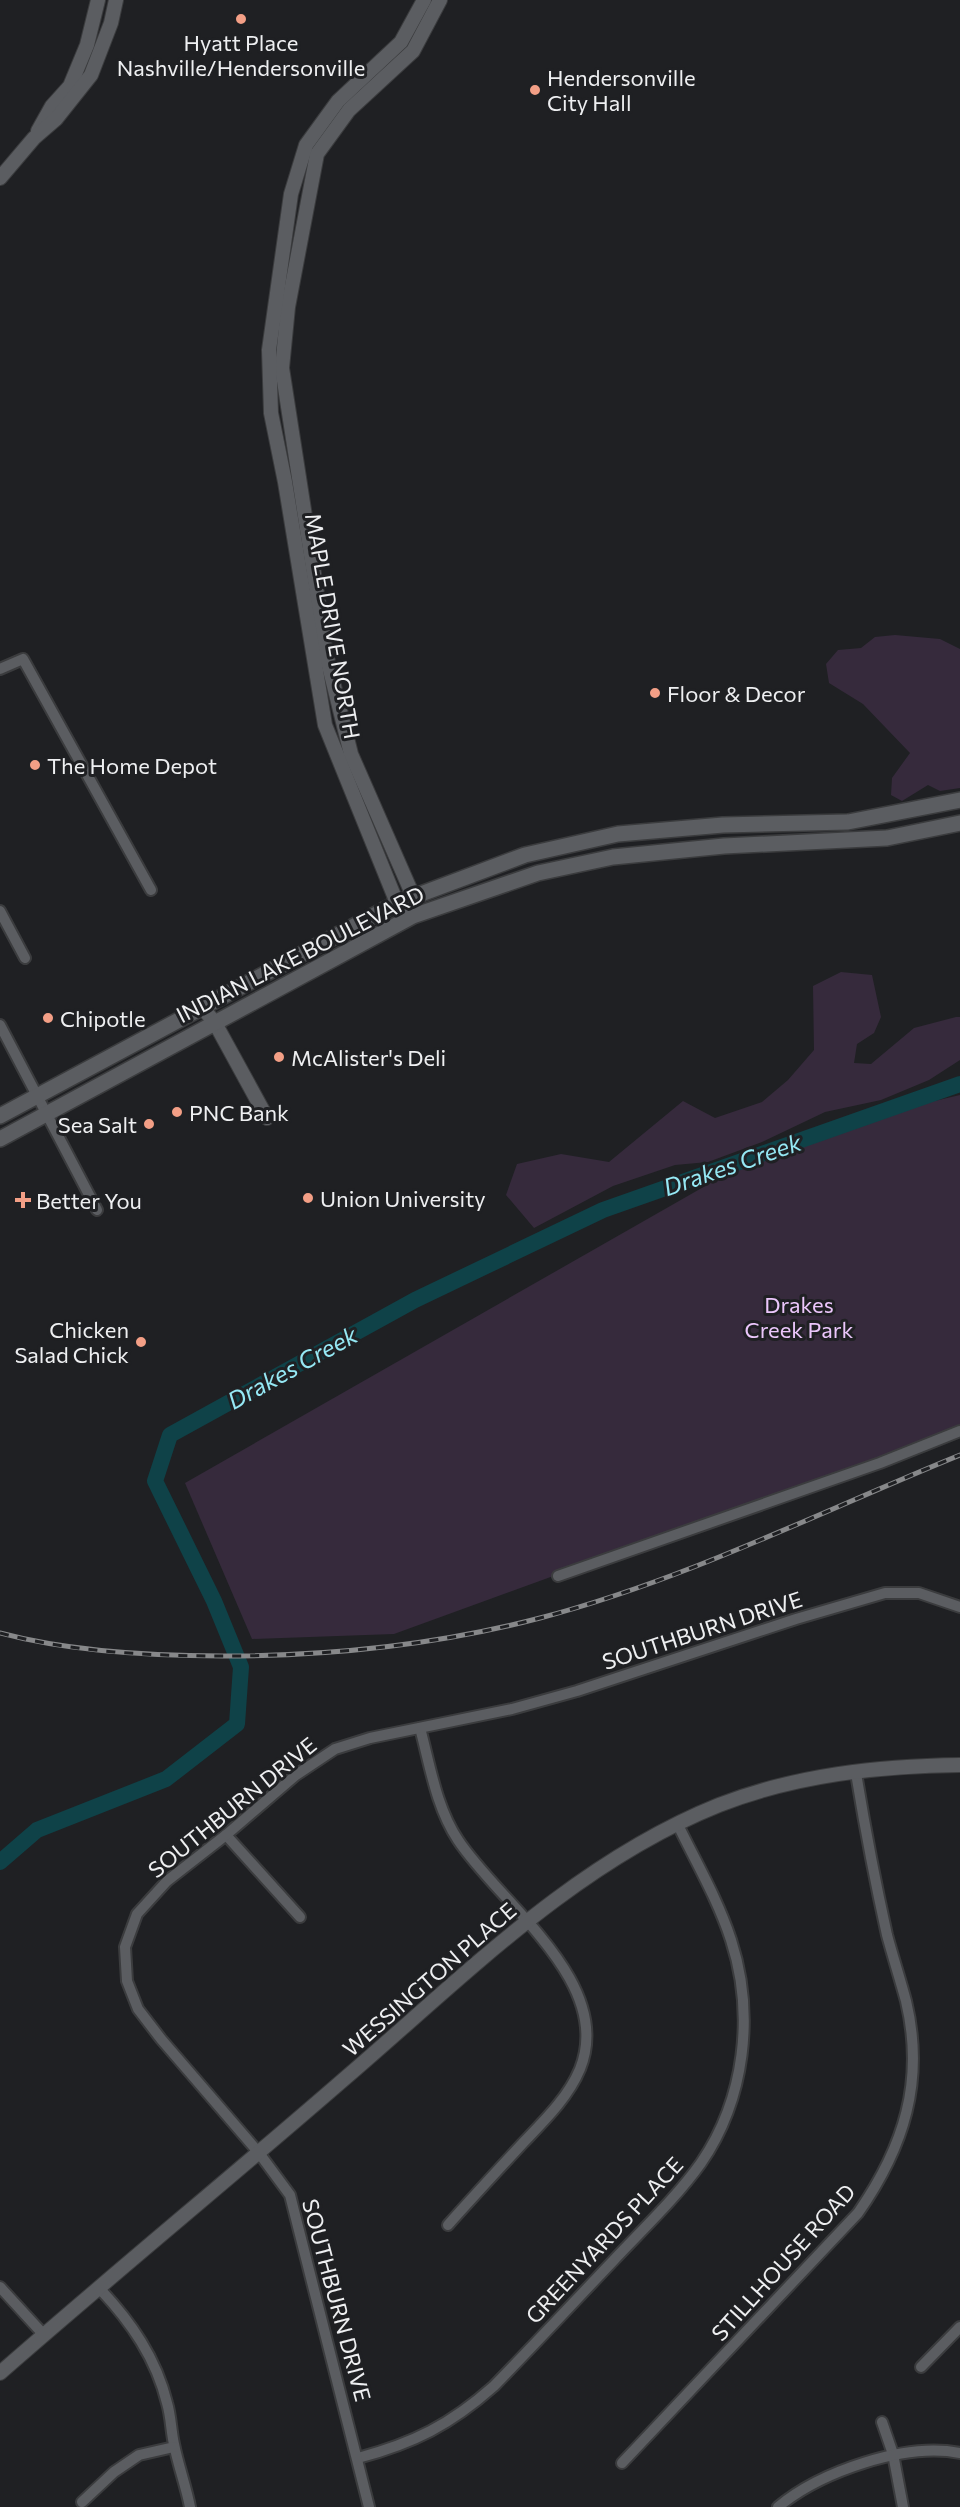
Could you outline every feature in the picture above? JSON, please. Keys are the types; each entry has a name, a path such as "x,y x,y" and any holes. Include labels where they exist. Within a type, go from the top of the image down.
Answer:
{"main road":[{"name":"INDIAN LAKE BOULEVARD","path":"0,1116 397,903 525,855 618,834 723,825 848,822 960,800"},
{"name":"INDIAN LAKE BOULEVARD","path":"0,1138 413,916 537,873 613,857 724,846 888,838 960,823"}],"street":[{"path":"34,138 52,106 70,86 87,45 98,0"},
{"path":"0,177 34,138 56,119 91,75 111,23 116,0"},
{"name":"MAPLE DRIVE NORTH","path":"413,916 397,903 325,725 321,659 275,368 284,239 291,194 306,145 401,42 424,0"},
{"name":"MAPLE DRIVE NORTH","path":"275,368 317,154 343,105 413,51 440,0"},
{"path":"401,42 413,51"},
{"path":"284,239 298,244"},
{"path":"0,669 23,659 151,890"},
{"name":"MAPLE DRIVE NORTH","path":"321,659 351,754 414,898 413,916"},
{"path":"337,759 351,754"},
{"path":"0,911 25,958"},
{"path":"202,1007 215,1023 267,1118"},
{"path":"0,1025 98,1210"},
{"path":"558,1576 865,1468 960,1431"},
{"name":"SOUTHBURN DRIVE","path":"369,2507 290,2194 259,2153 138,2009 127,1981 125,1947 137,1914 166,1881 226,1835 296,1775 335,1749 370,1738 577,1691 796,1619 885,1593 920,1593 960,1607"},
{"path":"420,1728 441,1805 458,1839 572,1977 584,2009 586,2038 581,2068 564,2097 448,2224"},
{"name":"WESSINGTON PLACE","path":"0,2373 526,1923 637,1845 716,1806 770,1787 819,1776 902,1766 960,1765"},
{"name":"STILLHOUSE ROAD","path":"622,2463 858,2213 882,2178 902,2130 910,2096 913,2050 906,2003 869,1860 856,1773"},
{"name":"GREENYARDS PLACE","path":"358,2458 396,2448 435,2431 466,2411 494,2386 666,2205 701,2163 719,2132 739,2072 745,2044 744,2009 732,1941 678,1825"},
{"path":"226,1835 300,1917"},
{"path":"0,2287 44,2335"},
{"path":"100,2289 123,2314 141,2339 154,2366 167,2403 174,2447 190,2507"},
{"path":"921,2367 960,2327"},
{"path":"882,2422 893,2454 903,2507"},
{"path":"82,2502 114,2472 139,2455 174,2447"},
{"path":"777,2507 837,2473 893,2454 960,2453"}],"green space":[{"path":"895,635 940,639 960,649 960,788 940,791 928,785 902,801 891,795 892,778 910,753 863,704 829,683 826,664 838,650 861,648 875,637"},
{"path":"841,972 872,975 881,1017 874,1033 857,1044 854,1063 871,1064 914,1028 956,1017 960,1017 960,1060 929,1080 881,1100 825,1112 762,1142 708,1162 675,1165 613,1186 534,1228 506,1195 517,1164 561,1154 609,1162 683,1101 715,1118 762,1102 788,1080 814,1050 813,986"},
{"name":"Drakes Creek Park","path":"960,1095 960,1428 394,1634 252,1639 185,1483 798,1133"}],"waterway":[{"name":"Drakes Creek","path":"0,1862 37,1830 166,1779 237,1724 241,1667 214,1601 155,1481 170,1435 415,1300 603,1210 960,1084"}],"railway":[{"path":"0,1633 55,1645 111,1652 223,1656 343,1651 462,1635 540,1618 647,1584 753,1543 960,1455"}],"place":[{"name":"Hyatt Place Nashville/Hendersonville","path":"241,19"},
{"name":"Hendersonville City Hall","path":"535,90"},
{"name":"Floor & Decor","path":"655,693"},
{"name":"The Home Depot","path":"35,765"},
{"name":"Chipotle","path":"48,1018"},
{"name":"McAlister's Deli","path":"279,1057"},
{"name":"PNC Bank","path":"177,1112"},
{"name":"Sea Salt","path":"149,1124"},
{"name":"Union University","path":"308,1198"},
{"name":"Better You","path":"23,1200"},
{"name":"Chicken Salad Chick","path":"141,1342"}]}
